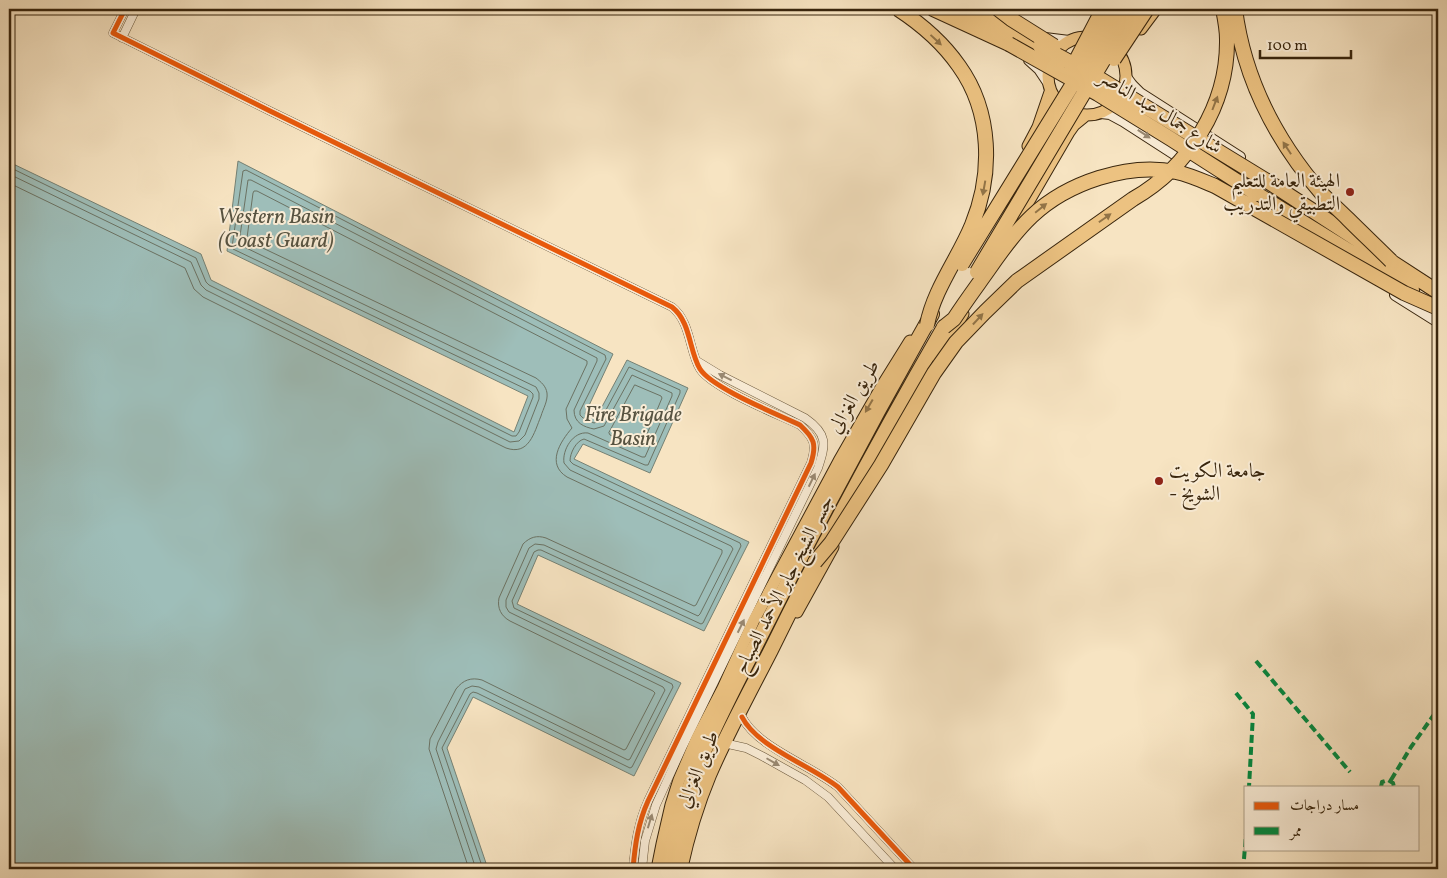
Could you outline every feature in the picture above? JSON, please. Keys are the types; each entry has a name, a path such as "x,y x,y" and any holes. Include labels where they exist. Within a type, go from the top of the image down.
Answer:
{"highway":[{"path":"898,9 912,18 942,45 960,67 975,96 986,145 986,176 981,203 965,240 932,303 927,324"},
{"name":"شارع جمال عبد الناصر","path":"933,9 1009,44 1098,94 1438,307"},
{"name":"شارع جمال عبد الناصر","path":"964,9 1092,74 1266,181 1438,292"},
{"path":"998,9 1082,62 1092,74"},
{"path":"1103,9 1062,90 1073,108 1086,100 1147,9"},
{"name":"طريق الغزالي","path":"927,324 946,290 1073,108 1119,9"},
{"name":"طريق الغزالي","path":"944,326 1134,9"},
{"path":"815,562 831,543 881,466 934,373 956,342 1018,281 1154,186 1183,158 1198,138 1208,120 1218,94 1224,69 1227,39 1223,9"},
{"path":"1235,9 1246,61 1259,96 1276,131 1300,167 1325,197 1391,261"},
{"path":"944,326 954,319 1014,234 1044,206 1074,188 1104,177 1124,172 1154,170 1175,172 1195,177 1215,186 1404,293 1438,307"},
{"name":"جسر الشيخ جابر الأحمد الصباح","path":"668,869 686,796 695,770 718,721 806,544 927,324"},
{"name":"جسر الشيخ جابر الأحمد الصباح","path":"680,869 688,834 709,776 815,562 885,430 944,326"}],"main road":[{"path":"928,9 1018,52 1039,69 1056,101 1064,109 1074,114 1073,108 1110,114 1124,120 1325,253 1438,322"},
{"path":"986,9 1034,35 1047,39 1069,41"},
{"path":"1049,86 1048,69 1052,57 1059,48 1069,41 1094,32 1105,23 1113,9"},
{"path":"1101,113 1110,109 1122,95 1125,86 1124,58 1126,48 1156,9"},
{"path":"1082,37 1096,38 1110,44 1120,54 1132,85 1140,93 1438,284"},
{"name":"طريق الغزالي","path":"657,869 667,820 679,780 697,738 723,688 754,620 861,421 1029,143 1043,114 1049,86"},
{"name":"طريق الغزالي","path":"685,869 688,852 706,795 728,744 798,610 906,413 1074,125 1073,108"}],"street":[{"path":"125,9 113,33 122,38 667,304 676,310 684,324 699,367 705,374 722,387 800,425 809,434 814,444 811,463 648,801 639,826 633,869"},
{"path":"122,38 136,9"},
{"path":"642,869 648,827 660,797 818,468 824,444 822,434 816,426 805,418 720,375 697,361"},
{"path":"742,717 746,726 754,734 825,777 838,787 914,869"},
{"path":"728,744 746,748 805,780 828,797 895,869"},
{"path":"840,810 850,800"},
{"path":"634,851 644,851"}],"water":[{"path":"238,161 613,354 585,414 596,418 627,360 688,388 650,473 583,444 574,459 749,542 704,631 538,555 517,604 681,683 634,776 473,697 447,748 488,869 9,869 9,162 201,254 211,280 514,432 528,396 227,251"}],"marked path":[{"path":"1256,661 1350,772"},
{"path":"1236,693 1253,714 1249,786"},
{"path":"1391,780 1411,747 1438,709"},
{"path":"1381,786 1382,782 1388,780 1393,783 1394,786"},
{"path":"1244,859 1245,850"}],"cycle path":[{"path":"125,9 113,33 672,307 683,320 696,362 707,376 731,392 800,425 811,438 814,446 811,463 648,801 638,834 633,869"},
{"path":"742,717 759,738 838,787 914,869"}],"place":[{"name":"الهيئة العامة للتعليم التطبيقي والتدريب","path":"1350,192"},
{"name":"جامعة الكويت - الشويخ","path":"1159,481"}],"water label":[{"name":"Western Basin (Coast Guard)","path":"276,228"},
{"name":"Fire Brigade Basin","path":"633,426"}]}
